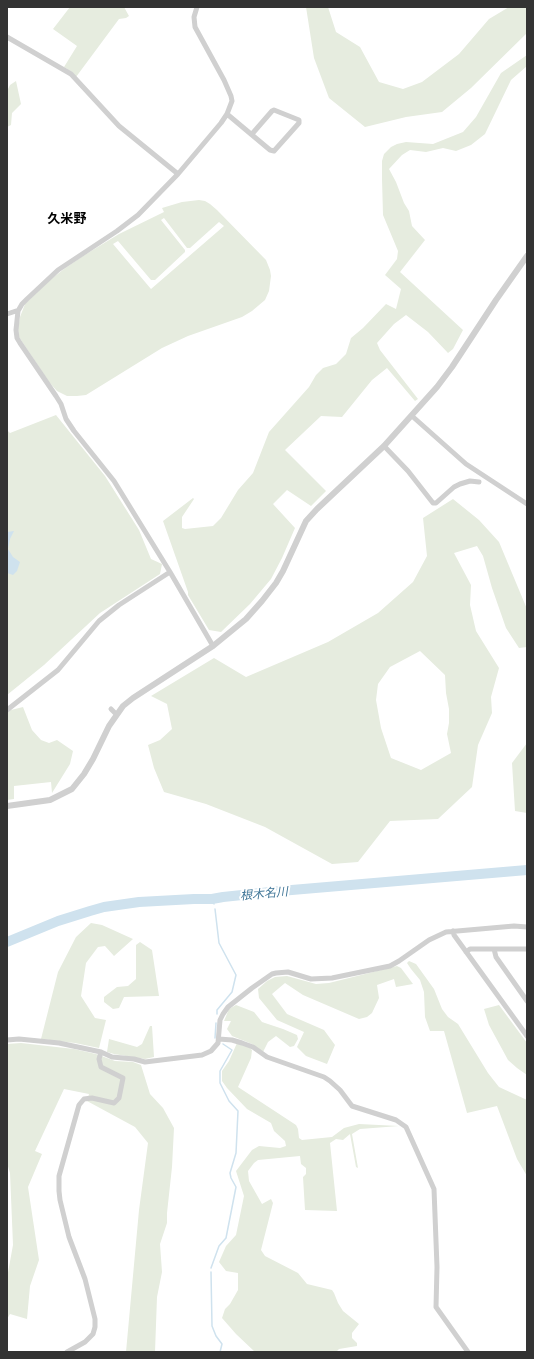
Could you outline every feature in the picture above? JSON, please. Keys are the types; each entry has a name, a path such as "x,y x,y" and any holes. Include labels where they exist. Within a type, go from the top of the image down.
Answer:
{"street":[{"path":"197,7 194,17 195,27 231,96 232,101 227,114 178,174 128,223 118,232 58,270 26,299 18,311 16,335 61,404 66,419 74,431 114,481 170,572 213,646"},
{"path":"7,36 71,74 119,126 178,174"},
{"path":"227,114 270,150 274,151 299,122 299,120 274,110 252,134"},
{"path":"7,806 50,800 67,793 84,774 93,759 108,726 123,706 213,646 246,619 270,592 283,571 302,529 311,515 384,446 412,416 452,367 527,256"},
{"path":"7,314 13,311 18,311"},
{"path":"412,416 452,453 475,471 527,504"},
{"path":"384,446 408,471 433,503 436,503 454,487 460,484 470,481 479,482"},
{"path":"7,710 58,670 99,621 119,605 170,572"},
{"path":"111,709 116,714"},
{"path":"7,1040 20,1039 59,1043 101,1052 112,1056 145,1062 208,1053 215,1047 219,1039 220,1020 228,1007 272,974 288,972 311,979 323,980 382,968 396,963 436,936 446,932 514,926 527,927"},
{"path":"453,931 454,936 527,1036"},
{"path":"466,952 470,949 527,949"},
{"path":"494,949 496,957 527,1001"},
{"path":"219,1039 242,1042 253,1047 267,1057 324,1077 340,1090 352,1106 396,1120 406,1127 434,1189 437,1267 436,1306 468,1352"},
{"path":"67,1352 85,1342 93,1334 95,1319 86,1279 69,1237 58,1191 59,1176 79,1106 84,1099 92,1098 114,1103 119,1098 123,1078 101,1067 101,1052"}],"shaded area":[{"path":"70,7 124,7 129,16 119,19 76,77 72,72 64,67 77,46 53,29"},
{"path":"306,7 328,7 336,32 360,47 379,82 403,89 422,82 459,54 489,19 509,7 527,7 527,33 471,88 442,112 406,117 365,127 329,98 314,58"},
{"path":"527,55 527,66 511,80 485,134 471,145 456,151 443,148 426,152 410,150 402,155 389,169 409,211 412,226 425,240 400,272 463,330 453,349 448,353 428,332 406,315 394,324 377,343 380,350 418,399 415,401 387,368 372,380 342,417 321,416 285,450 326,491 311,506 287,490 273,504 295,528 282,558 271,579 250,604 221,632 209,630 188,595 163,521 193,498 194,499 182,517 182,528 213,526 221,518 238,490 253,473 269,432 309,387 316,375 323,368 336,364 346,354 351,338 386,304 396,309 401,289 385,275 397,259 398,251 383,215 382,161 384,154 391,147 397,144 406,142 433,144 463,132 476,117 501,73"},
{"path":"16,81 21,104 12,113 11,125 7,127 7,91 10,85"},
{"path":"199,200 210,204 266,260 271,276 269,291 265,300 242,317 188,336 162,348 86,395 67,396 57,391 49,382 19,337 18,329 20,317 25,304 50,280 83,256 119,234 164,212 162,208 182,202","holes":["164,218 187,248 190,248 219,222 224,226 151,289 113,244 118,241 151,280 155,280 185,252 161,220"]},
{"path":"56,415 105,476 139,530 151,559 162,564 160,574 100,613 44,665 7,695 7,430 10,433"},
{"path":"453,499 479,520 499,542 527,609 527,647 519,648 506,628 483,556 477,546 454,553 471,585 470,605 476,631 499,668 491,697 492,713 478,745 472,787 438,819 390,821 358,862 332,864 265,827 206,804 164,792 154,768 148,745 160,740 172,729 167,704 151,696 214,658 246,677 328,642 378,613 413,582 427,556 423,518","holes":["420,651 445,675 449,709 447,734 451,753 421,770 391,758 381,728 376,700 378,684 390,667"]},
{"path":"23,707 32,730 41,740 49,743 57,740 73,751 70,764 52,793 51,782 14,786 14,799 7,800 7,711"},
{"path":"527,743 527,813 515,811 512,763"},
{"path":"91,923 102,925 133,939 114,956 105,946 98,947 86,963 81,996 95,1018 106,1020 99,1048 75,1043 41,1039 58,972 76,937"},
{"path":"140,942 152,950 159,996 124,997 119,1008 113,1009 104,1002 104,997 117,987 128,986 136,979 136,945"},
{"path":"409,961 416,964 434,989 442,1009 448,1017 458,1024 488,1073 499,1087 527,1100 527,1176 517,1159 497,1106 467,1113 444,1031 430,1031 425,1017 424,992 420,980 407,963"},
{"path":"397,966 401,968 413,984 396,987 394,979 377,985 379,998 372,1013 367,1017 359,1019 303,995 285,983 272,994 287,1014 324,1030 335,1045 327,1064 306,1056 297,1047 304,1032 277,1020 259,998 258,989 267,981 275,977 287,976 316,984 329,983"},
{"path":"236,1005 254,1012 262,1022 297,1035 298,1039 294,1046 290,1047 276,1036 268,1042 263,1052 252,1044 232,1036 227,1029 231,1021 224,1021 229,1009"},
{"path":"499,1005 527,1043 527,1075 508,1060 489,1025 484,1009"},
{"path":"150,1026 152,1026 154,1057 145,1059 107,1052 109,1039 137,1047 142,1044"},
{"path":"21,1043 74,1049 96,1054 115,1061 133,1062 141,1065 150,1094 163,1108 174,1128 167,1223 160,1244 162,1272 157,1297 155,1352 126,1352 139,1210 148,1143 135,1127 87,1101 89,1094 64,1089 35,1151 42,1154 28,1187 39,1260 30,1286 27,1319 10,1314 7,1319 7,1278 13,1245 10,1173 7,1163 7,1044"},
{"path":"237,1043 248,1046 252,1050 251,1058 238,1087 296,1125 299,1138 302,1140 332,1137 344,1128 359,1124 399,1126 360,1129 352,1134 358,1168 356,1167 350,1134 343,1140 336,1139 330,1143 337,1211 305,1210 303,1177 306,1174 306,1168 301,1164 300,1156 258,1160 248,1171 249,1181 262,1204 271,1199 273,1203 261,1250 265,1256 298,1273 307,1284 332,1290 343,1311 359,1324 352,1333 352,1338 357,1343 357,1346 339,1349 336,1352 255,1352 222,1318 225,1309 230,1304 238,1290 238,1273 226,1271 219,1262 226,1246 236,1235 244,1196 236,1171 252,1150 259,1146 280,1148 286,1146 285,1141 274,1131 271,1123 247,1109 222,1081 222,1071 229,1061"}],"water":[{"path":"14,531 10,539 8,549 13,557 20,562 17,571 13,575 7,573 7,532"}],"waterway":[{"name":"根木名川","path":"7,942 58,921 90,911 104,907 139,902 212,899 280,891 527,870"},
{"name":"根木名川","path":"212,899 214,904"},
{"path":"215,909 219,943 236,975 232,992 217,1010 217,1014"},
{"path":"215,1038 216,1023"},
{"path":"211,1268 219,1246 226,1238 236,1187 230,1173 236,1153 238,1111 229,1101 220,1083 220,1071 232,1050 223,1044"},
{"path":"211,1272 212,1326 216,1336 222,1344 220,1352"}],"district":[{"name":"久米野","path":"67,219"}]}
